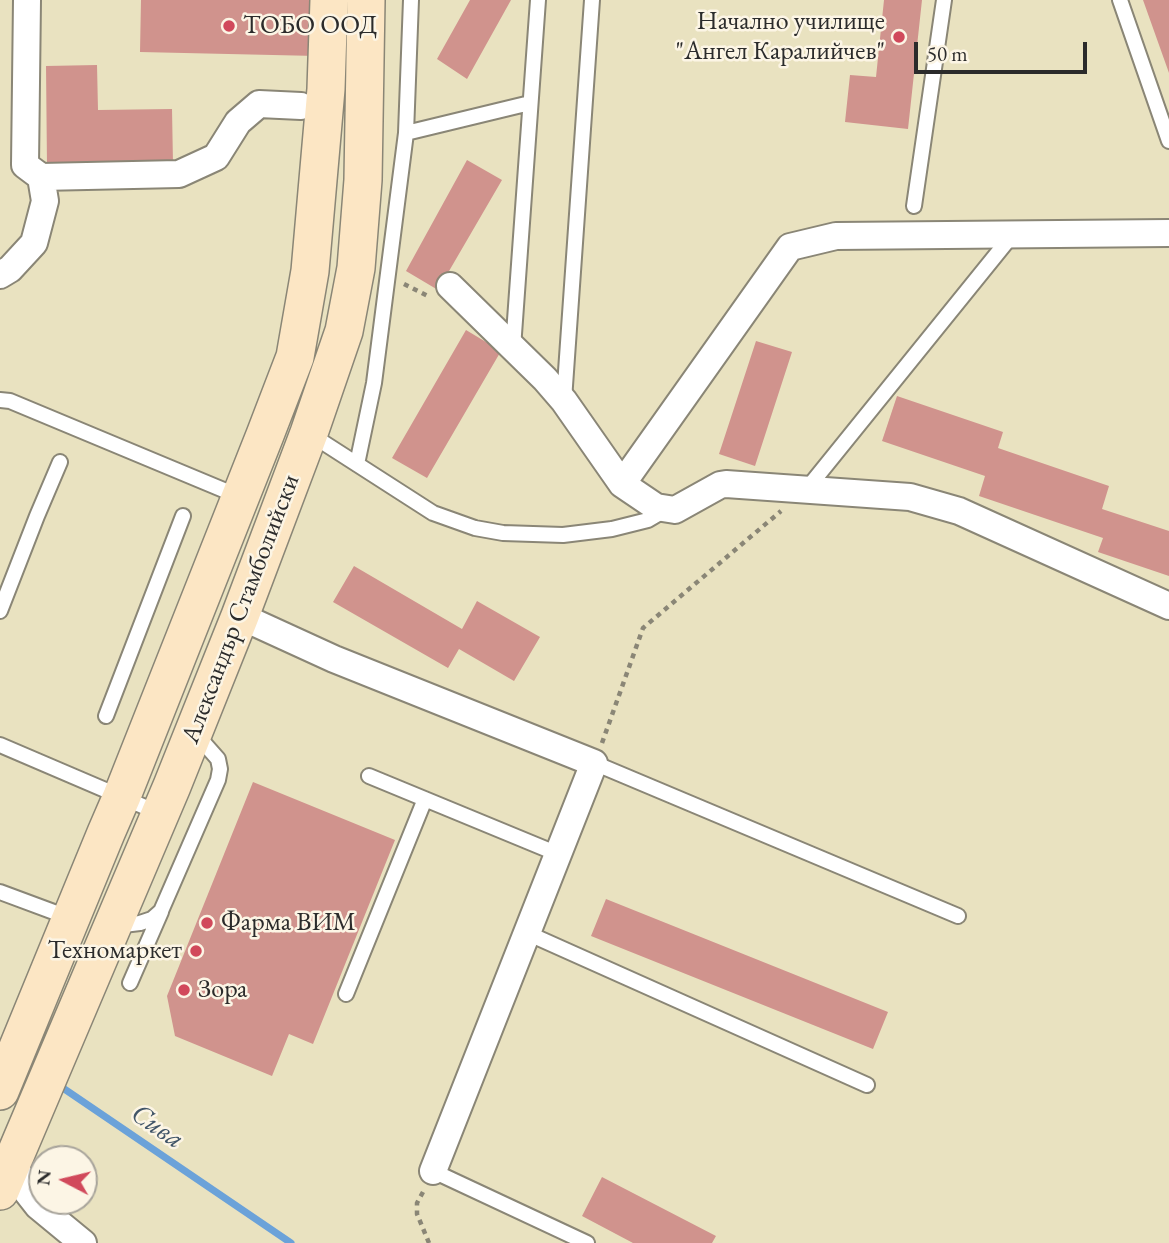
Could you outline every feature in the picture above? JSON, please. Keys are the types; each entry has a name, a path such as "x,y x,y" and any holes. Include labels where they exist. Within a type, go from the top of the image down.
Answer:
{"main road":[{"name":"Александър Стамболийски","path":"0,1091 122,796 295,357 310,271 326,89 329,0"},
{"name":"Александър Стамболийски","path":"3,1172 30,1122 194,732 309,433 344,331 356,268 363,180 366,0"}],"street":[{"path":"27,0 25,165 41,177 179,174 216,157 238,122 258,104 301,106"},
{"path":"0,275 34,243 46,201 41,177"},
{"path":"622,484 790,247 836,236 1169,233"},
{"path":"450,286 545,379 564,401 622,484 656,507 675,510 726,484 910,497 958,511 1169,606"},
{"path":"240,616 334,659 594,763 433,1171"},
{"path":"3,1172 21,1177 37,1206 83,1243"}],"lane":[{"path":"357,464 374,383 406,134 411,0"},
{"path":"513,348 538,0"},
{"path":"564,401 592,0"},
{"path":"914,205 944,0"},
{"path":"1120,0 1169,141"},
{"path":"406,134 530,103"},
{"path":"806,490 1014,233"},
{"path":"0,400 10,401 241,497"},
{"path":"309,433 433,513 475,528 503,534 563,536 612,530 648,520 666,510"},
{"path":"0,611 60,462"},
{"path":"106,716 183,516"},
{"path":"130,983 218,780 218,759 194,732"},
{"path":"0,745 160,814"},
{"path":"594,763 958,916"},
{"path":"369,776 558,854"},
{"path":"346,994 425,799"},
{"path":"0,892 71,919"},
{"path":"112,926 140,923 152,919 161,911"},
{"path":"527,933 867,1085"},
{"path":"433,1171 587,1243"}],"path":[{"path":"594,763 643,628 806,490"},
{"path":"429,1243 417,1214 417,1202 433,1171"}],"building":[{"name":"ТОБО ООД","path":"141,0 318,0 317,56 140,52"},
{"path":"470,0 511,0 467,79 437,59"},
{"name":"Начално училище \"Ангел Каралийчев\"","path":"884,0 922,0 908,129 845,122 850,75 876,77"},
{"path":"1143,0 1169,0 1169,73"},
{"path":"97,65 98,110 172,109 173,164 47,166 46,66"},
{"path":"467,160 502,180 438,290 406,271"},
{"path":"466,330 501,351 427,478 392,458"},
{"path":"756,341 792,352 755,466 719,454"},
{"path":"897,396 1003,432 998,448 1109,486 1102,509 1169,531 1169,576 1098,552 1103,538 979,496 985,476 882,441"},
{"path":"354,566 462,629 477,601 540,637 514,681 459,649 448,668 333,602"},
{"path":"253,782 395,840 313,1044 289,1034 272,1076 175,1036 167,996"},
{"path":"606,899 888,1012 873,1049 591,936"},
{"path":"602,1177 716,1236 712,1243 633,1243 582,1216"}],"waterway":[{"name":"Сива","path":"57,1084 291,1243"}],"place":[{"name":"ТОБО ООД","path":"229,26"},
{"name":"Начално училище \"Ангел Каралийчев\"","path":"899,37"},
{"name":"Фарма ВИМ","path":"207,923"},
{"name":"Техномаркет","path":"196,951"},
{"name":"Зора","path":"184,990"}]}
